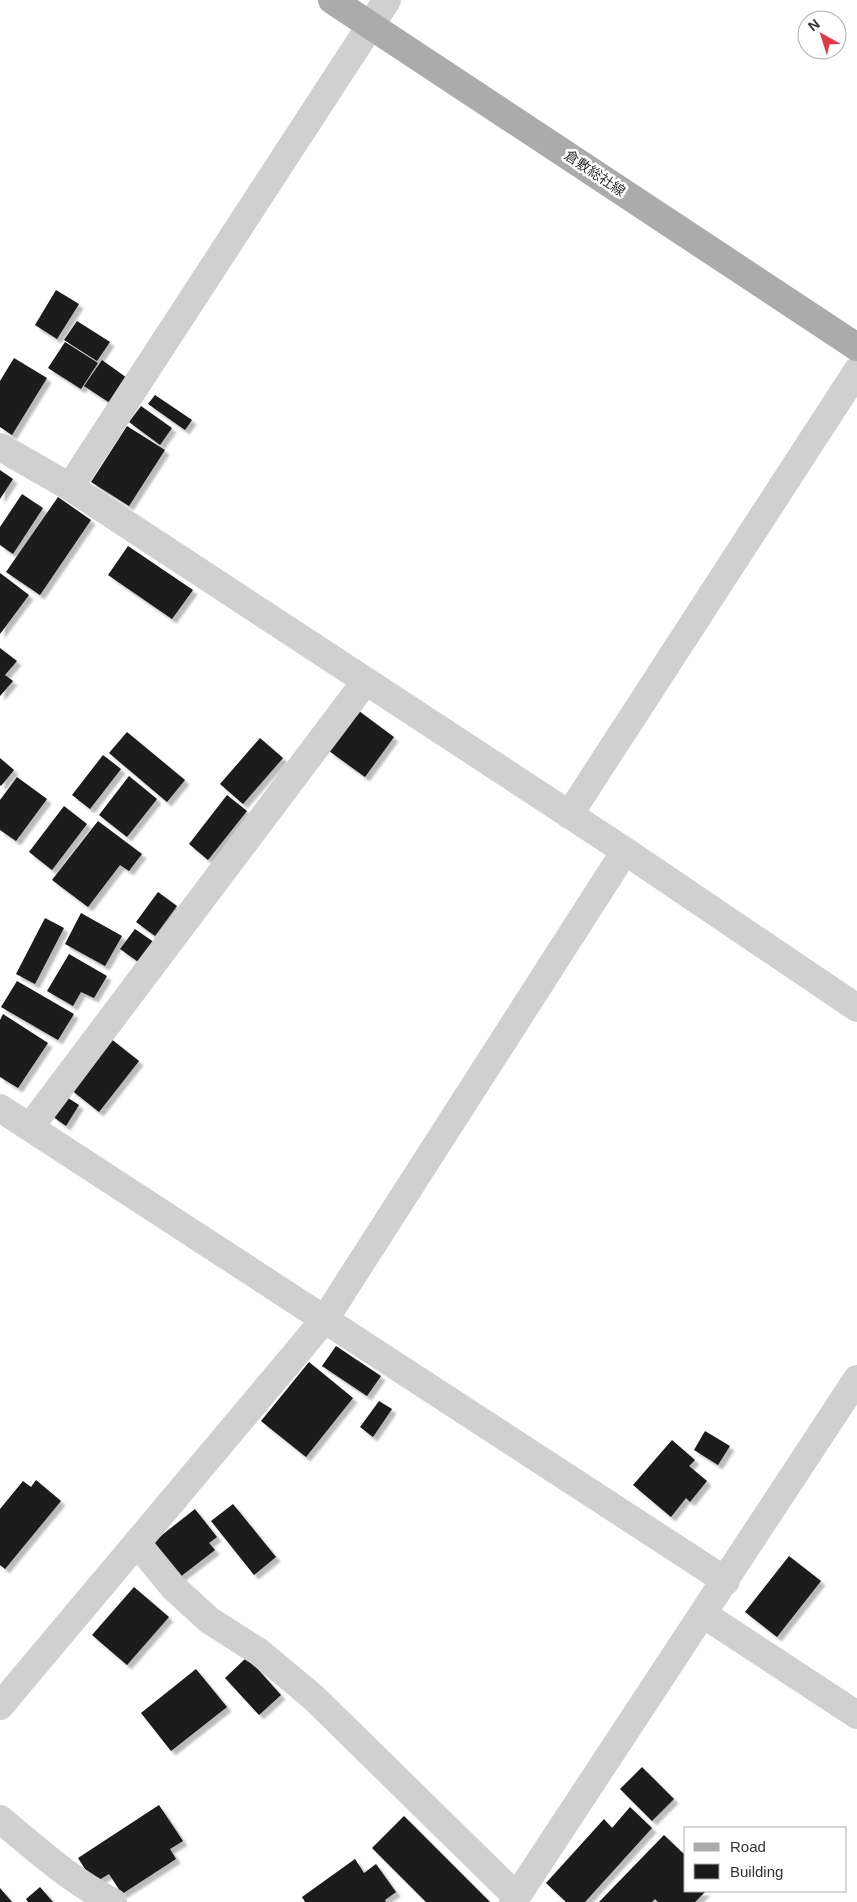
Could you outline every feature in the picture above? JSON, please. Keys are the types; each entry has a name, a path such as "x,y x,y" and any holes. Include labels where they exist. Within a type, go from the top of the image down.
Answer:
{"main road":[{"name":"倉敷総社線","path":"332,0 857,347"}],"street":[{"path":"70,487 387,0"},
{"path":"569,815 857,371"},
{"path":"0,447 70,487 625,851 857,1008"},
{"path":"30,1127 365,682"},
{"path":"0,1706 325,1319 625,851"},
{"path":"0,1108 726,1580"},
{"path":"137,1543 173,1587 209,1620 259,1652 313,1698 515,1900 857,1379"},
{"path":"703,1614 857,1715"},
{"path":"0,1819 52,1864 113,1902"}],"building":[{"path":"56,290 79,304 57,339 35,325"},
{"path":"77,321 110,342 97,361 64,340"},
{"path":"65,342 98,363 81,389 48,368"},
{"path":"14,358 47,378 12,435 0,427 0,381"},
{"path":"102,360 127,378 110,403 84,386"},
{"path":"155,395 192,420 185,430 148,404"},
{"path":"141,406 172,428 160,445 129,422"},
{"path":"127,426 165,450 129,506 91,482"},
{"path":"0,470 13,479 0,499"},
{"path":"22,494 43,508 13,554 0,545 0,527"},
{"path":"58,497 91,520 40,595 6,572"},
{"path":"128,546 193,590 172,619 108,575"},
{"path":"0,573 29,595 0,634"},
{"path":"0,648 17,661 5,675 13,681 0,696"},
{"path":"359,711 394,737 365,777 329,751"},
{"path":"127,732 185,780 167,802 109,753"},
{"path":"260,738 283,758 243,804 220,784"},
{"path":"103,755 121,769 90,809 72,795"},
{"path":"0,758 14,770 1,786 0,785"},
{"path":"129,776 157,799 127,837 99,815"},
{"path":"17,777 47,799 16,841 0,830 0,800"},
{"path":"227,795 247,811 208,860 189,844"},
{"path":"64,806 87,824 52,870 29,852"},
{"path":"98,821 142,854 129,871 120,865 88,907 52,880"},
{"path":"158,892 177,906 155,936 136,922"},
{"path":"81,913 122,936 105,966 65,944"},
{"path":"45,918 64,928 35,984 16,974"},
{"path":"135,929 158,945 144,966 120,949"},
{"path":"69,954 107,976 94,998 81,992 73,1006 47,991"},
{"path":"17,981 74,1014 58,1040 1,1007"},
{"path":"3,1014 48,1043 18,1088 0,1077 0,1020"},
{"path":"110,1038 139,1061 99,1112 70,1089"},
{"path":"65,1096 79,1105 66,1126 52,1116"},
{"path":"336,1346 381,1376 367,1396 322,1366"},
{"path":"309,1362 353,1398 306,1457 261,1421"},
{"path":"379,1401 392,1409 373,1437 360,1427"},
{"path":"705,1431 730,1446 718,1465 694,1450"},
{"path":"672,1440 695,1460 689,1466 707,1481 690,1502 686,1498 671,1517 633,1485"},
{"path":"36,1480 61,1501 5,1569 0,1565 0,1509 23,1481 31,1487"},
{"path":"233,1504 276,1557 254,1575 211,1521"},
{"path":"195,1509 217,1537 209,1543 215,1550 180,1577 153,1542"},
{"path":"789,1556 821,1581 777,1637 745,1612"},
{"path":"134,1587 169,1617 127,1665 92,1635"},
{"path":"247,1657 281,1695 259,1715 225,1678"},
{"path":"196,1669 227,1707 171,1751 141,1713"},
{"path":"642,1767 674,1799 652,1821 620,1789"},
{"path":"159,1805 183,1841 170,1849 176,1859 122,1894 109,1874 94,1883 78,1858"},
{"path":"630,1807 652,1828 585,1902 566,1902 546,1883 604,1819 612,1828"},
{"path":"404,1816 490,1902 426,1902 372,1848"},
{"path":"664,1835 684,1854 684,1892 705,1892 695,1902 658,1902 655,1899 652,1902 599,1902"},
{"path":"355,1859 364,1873 376,1864 396,1892 385,1900 386,1902 305,1902 302,1897"},
{"path":"40,1887 53,1902 28,1902 26,1899"},
{"path":"0,1888 12,1902 0,1902"}]}
